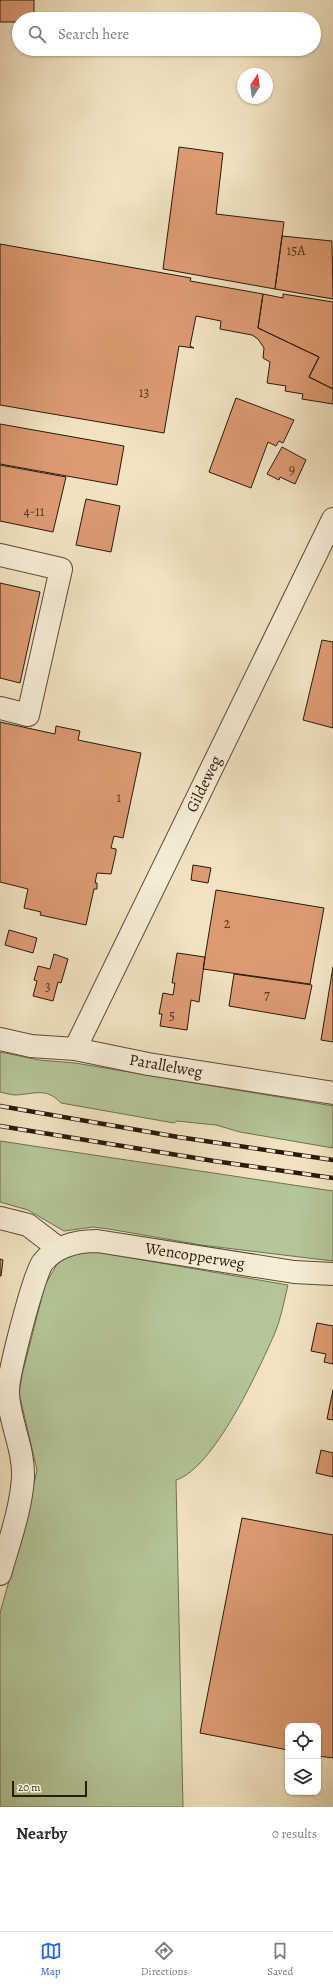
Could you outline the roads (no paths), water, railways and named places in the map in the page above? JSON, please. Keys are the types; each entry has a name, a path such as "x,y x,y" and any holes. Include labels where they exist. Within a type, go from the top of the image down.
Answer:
{"street":[{"name":"Gildeweg","path":"75,1048 333,519"},
{"path":"0,555 60,569 28,715 0,708"},
{"name":"Parallelweg","path":"0,1039 31,1046 75,1048 148,1064 333,1093"},
{"path":"0,1218 28,1225 58,1248"},
{"name":"Wencopperweg","path":"1,1566 16,1517 23,1475 8,1393 10,1375 28,1305 42,1263 58,1248 83,1241 98,1241 294,1272 333,1274"}],"railway":[{"path":"0,1106 178,1137 333,1160"},
{"path":"0,1126 214,1161 333,1178"}]}
